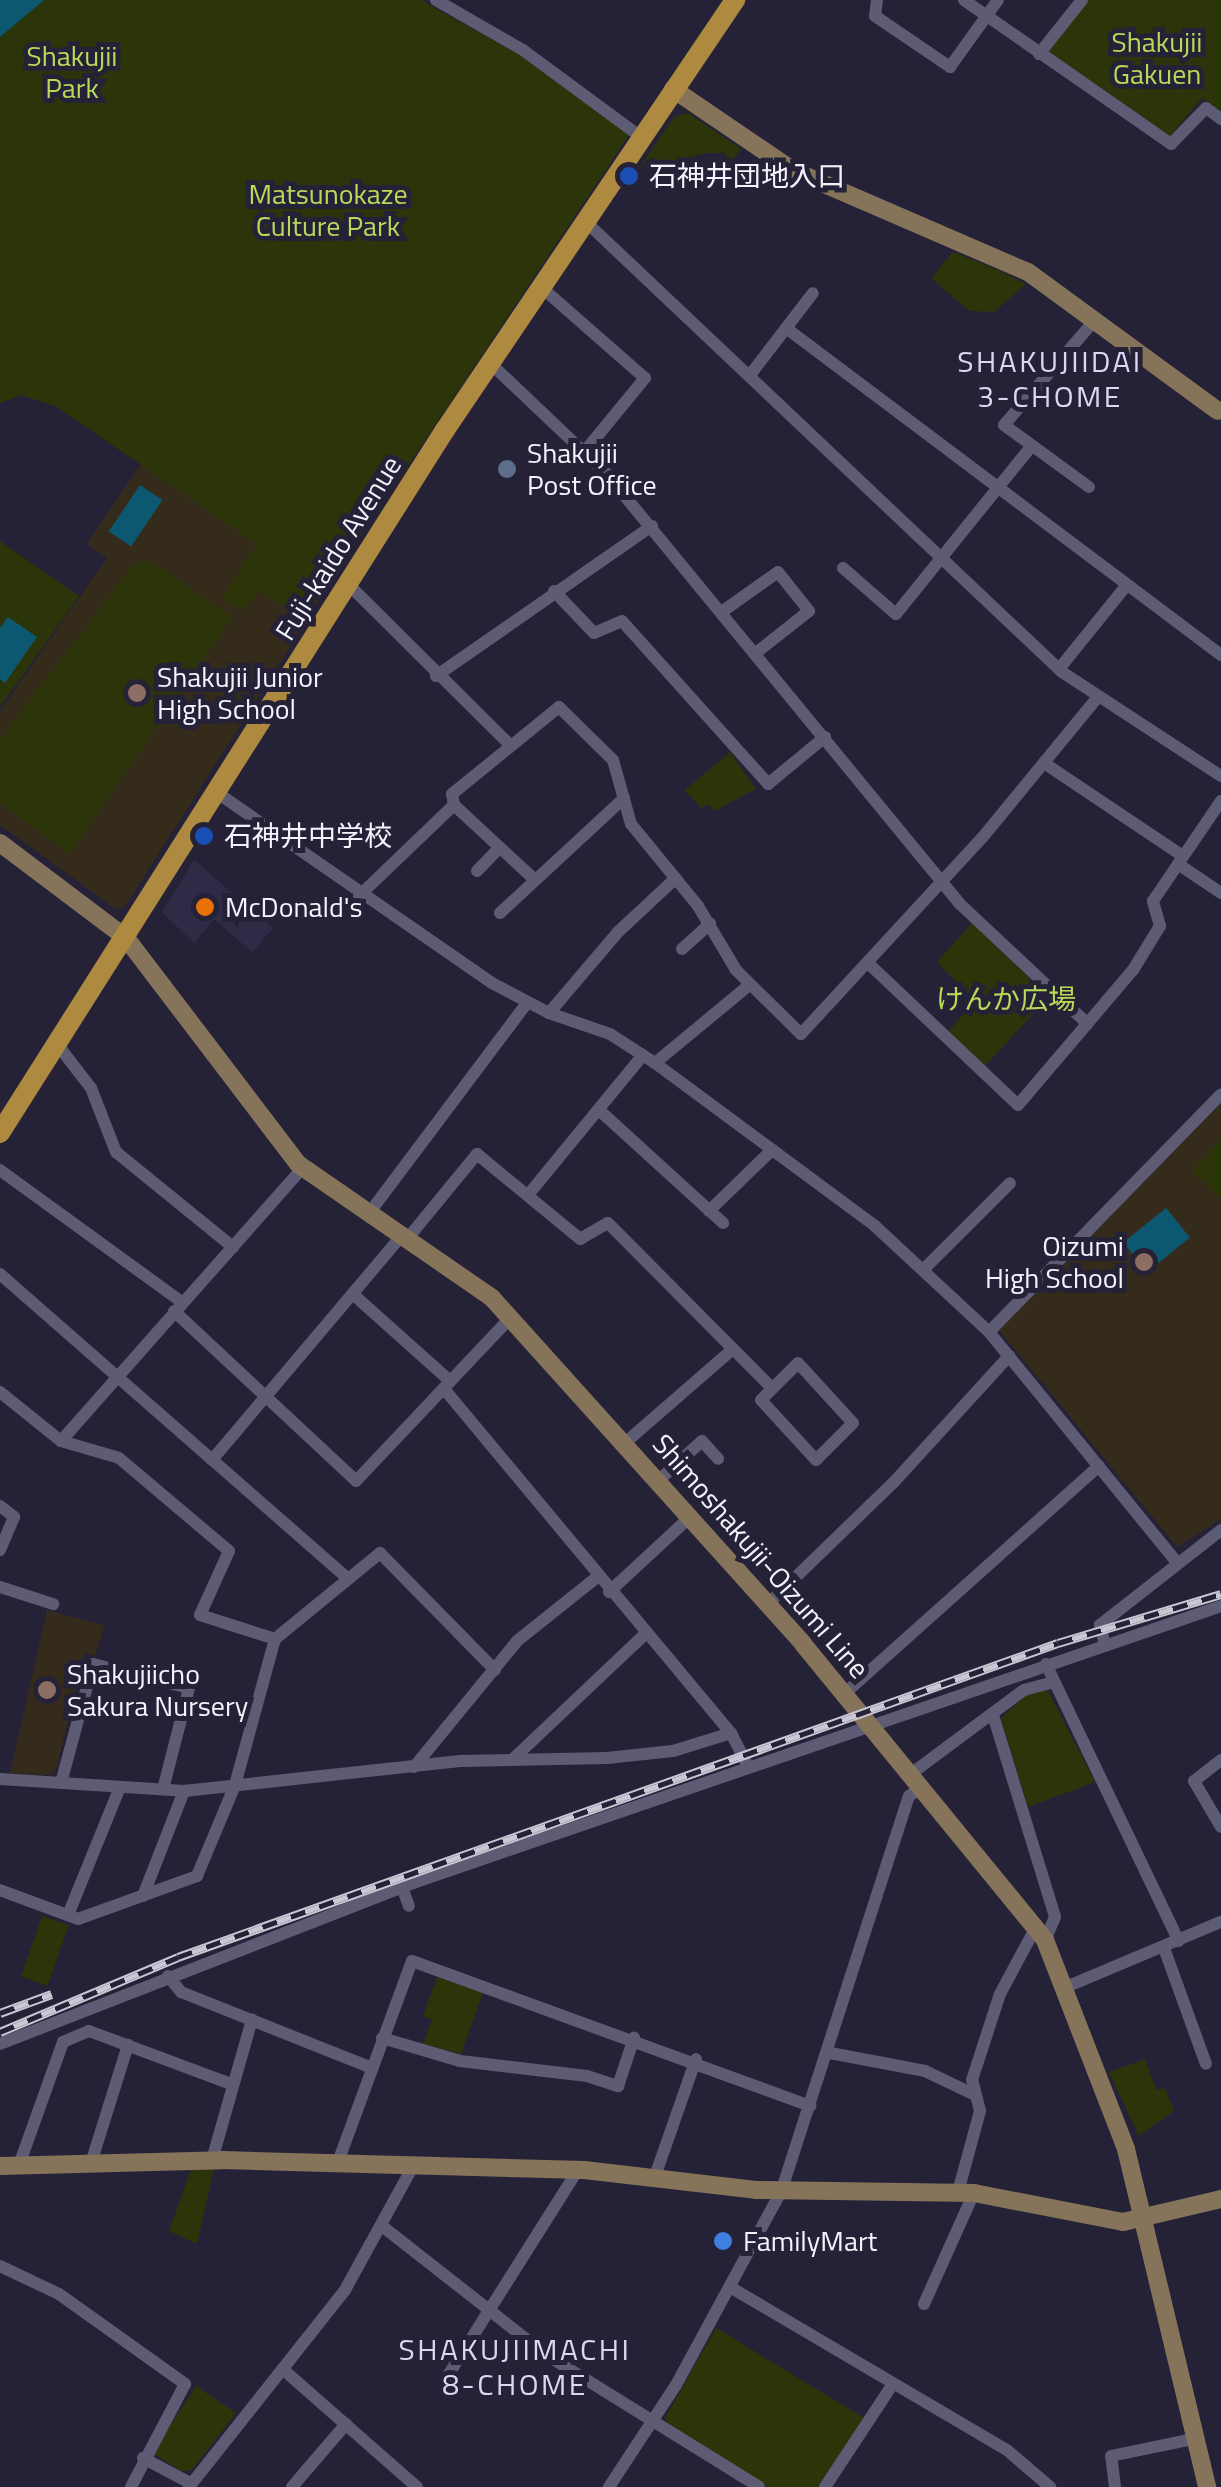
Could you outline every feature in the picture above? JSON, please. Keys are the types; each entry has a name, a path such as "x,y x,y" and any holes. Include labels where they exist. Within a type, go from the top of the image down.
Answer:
{"main road":[{"name":"Fuji-kaido Avenue","path":"0,1133 219,794 347,583 735,0"},
{"path":"673,88 792,170 996,256 1095,320 1220,413"},
{"name":"Shimoshakujii-Oizumi Line","path":"0,843 126,938 302,1167 466,1277 510,1318 626,1442 768,1604 1041,1934 1066,1987 1126,2149 1207,2487"},
{"path":"9,2166 212,2160 578,2170 781,2192 966,2193 1122,2222 1221,2199"}],"street":[{"path":"436,0 539,60 641,137"},
{"path":"877,0 874,16 948,67 998,0"},
{"path":"964,0 1171,144 1206,108 1221,120"},
{"path":"1039,54 1082,0"},
{"path":"585,221 1060,670 1221,776"},
{"path":"541,287 646,378 585,451"},
{"path":"750,376 813,293"},
{"path":"1089,488 1004,425 1095,320"},
{"path":"786,328 1221,656"},
{"path":"490,363 585,451 652,526 942,884 1088,1024"},
{"path":"844,568 893,615 1030,448"},
{"path":"436,676 652,526"},
{"path":"723,611 774,572 788,584 809,611 757,652"},
{"path":"347,583 436,676 508,742"},
{"path":"1060,670 1126,586"},
{"path":"554,591 594,633 622,621 768,784 825,736"},
{"path":"359,896 454,805 454,790 554,708 564,709 614,760 631,824 710,924 748,986 801,1034 942,884 1098,697"},
{"path":"1044,763 1221,892"},
{"path":"219,794 359,896 527,1003 591,1024 649,1059 925,1268 989,1332 1176,1561"},
{"path":"500,913 624,798"},
{"path":"869,964 1015,1106 1088,1024 1158,931 1152,904 1221,801"},
{"path":"454,805 536,880"},
{"path":"477,871 500,847"},
{"path":"549,1013 618,932 676,878"},
{"path":"682,949 710,924"},
{"path":"528,1195 598,1110 649,1059 748,986"},
{"path":"370,1212 527,1003"},
{"path":"57,1044 91,1088 116,1152 233,1247"},
{"path":"989,1332 1221,1094"},
{"path":"598,1110 723,1223"},
{"path":"709,1211 772,1150"},
{"path":"212,1460 474,1154 580,1239 608,1223 771,1388"},
{"path":"61,1442 302,1167"},
{"path":"0,1170 178,1306 356,1481 510,1318"},
{"path":"925,1268 1010,1183"},
{"path":"0,1274 349,1580"},
{"path":"355,1296 447,1385 596,1578 731,1733 748,1767"},
{"path":"626,1442 733,1348"},
{"path":"768,1604 906,1469 1009,1356"},
{"path":"798,1362 852,1426 816,1460 762,1402 771,1388 798,1362"},
{"path":"0,1392 61,1442 119,1458 229,1551 198,1612 274,1639"},
{"path":"660,1480 702,1441 718,1459"},
{"path":"844,1694 1099,1466"},
{"path":"0,1506 14,1516 0,1550"},
{"path":"609,1592 691,1516"},
{"path":"1105,1644 1100,1625 1176,1561 1221,1530"},
{"path":"0,1890 78,1919 196,1876 235,1785 274,1639 380,1553 496,1670"},
{"path":"414,1767 496,1670 516,1640 596,1578"},
{"path":"1,1591 53,1604"},
{"path":"0,2044 402,1887 1221,1606"},
{"path":"514,1758 645,1634"},
{"path":"61,1783 94,1664 189,1688 164,1789"},
{"path":"1046,1664 1179,1941"},
{"path":"610,2487 652,2424 781,2192 830,2053 914,1783 1024,1690 1054,1682"},
{"path":"924,2304 966,2193 980,2111 972,2080 1000,1994 1055,1917 994,1715"},
{"path":"0,1779 184,1791 514,1758 673,1751 731,1733"},
{"path":"1221,1760 1194,1781 1221,1827"},
{"path":"68,1915 120,1787"},
{"path":"143,1896 184,1791"},
{"path":"402,1887 409,1906"},
{"path":"1066,1987 1221,1922"},
{"path":"1164,1948 1206,2064"},
{"path":"338,2162 412,1960 696,2059 810,2106"},
{"path":"168,1976 181,1992 372,2068"},
{"path":"212,2160 252,2020"},
{"path":"9,2166 63,2042 89,2031 231,2084"},
{"path":"382,2038 460,2060 586,2076 618,2086 634,2038"},
{"path":"91,2163 128,2045"},
{"path":"830,2053 925,2071 974,2094"},
{"path":"654,2179 696,2059"},
{"path":"143,2458 190,2485 286,2372 382,2226 412,2168"},
{"path":"447,2377 578,2170"},
{"path":"382,2226 490,2311 652,2424 759,2487"},
{"path":"0,2266 58,2294 181,2379 185,2391 143,2458 131,2487"},
{"path":"730,2287 1007,2450 1050,2487"},
{"path":"286,2372 409,2484"},
{"path":"824,2487 893,2384"},
{"path":"292,2487 346,2424"},
{"path":"1114,2487 1111,2456 1197,2438"}],"shaded area":[{"name":"Shakujii Junior High School","path":"143,461 329,586 124,908 116,909 0,825 0,711 107,558 87,544"},
{"name":"McDonald's","path":"194,860 273,928 252,952 214,919 194,943 162,912"},
{"name":"Oizumi High School","path":"1221,1103 1221,1519 1177,1547 999,1330"},
{"path":"47,1610 105,1626 95,1656 85,1653 56,1770 51,1775 10,1773"}],"green space":[{"name":"Matsunokaze Culture Park","path":"0,0 421,0 523,57 629,135 329,584 324,581 314,593 308,587 295,615 260,591 242,611 222,598 257,544 55,406 21,395 0,403"},
{"name":"Shakujii Gakuen","path":"1088,0 1221,0 1221,111 1202,98 1170,136 1048,51"},
{"path":"688,113 741,149 731,162 724,153 706,153 666,164 651,158 639,168 674,117"},
{"path":"953,252 1026,284 994,312 969,311 931,278"},
{"path":"0,541 79,596 0,707"},
{"path":"151,561 232,617 70,854 0,803 0,739 134,564"},
{"path":"730,752 756,789 714,811 708,804 701,808 685,790"},
{"name":"けんか広場","path":"972,923 1049,997 983,1068 947,1033 975,1001 937,962"},
{"path":"1221,1139 1221,1199 1192,1171"},
{"path":"1047,1689 1095,1782 1028,1807 1001,1718 1025,1696"},
{"path":"42,1916 68,1925 48,1986 21,1977"},
{"path":"437,1977 483,1993 461,2054 423,2044 432,2020 423,2016"},
{"path":"1145,2059 1156,2090 1165,2088 1174,2111 1139,2136 1109,2072"},
{"path":"191,2169 214,2169 197,2244 169,2231"},
{"path":"716,2328 866,2419 821,2487 768,2487 667,2427 665,2418"},
{"path":"196,2386 236,2413 192,2470 181,2471 152,2453"}],"water":[{"path":"0,0 44,0 0,37"},
{"path":"140,485 162,500 131,547 109,531"},
{"path":"8,617 37,637 5,683 0,679 0,628"},
{"path":"1166,1208 1190,1238 1147,1272 1123,1243"}],"railway":[{"path":"0,2032 178,1957 1058,1643 1221,1594"},
{"path":"0,2013 52,1994"}],"place":[{"name":"石神井団地入口","path":"629,176"},
{"name":"Shakujii Post Office","path":"507,469"},
{"name":"Shakujii Junior High School","path":"137,693"},
{"name":"石神井中学校","path":"204,836"},
{"name":"McDonald's","path":"205,907"},
{"name":"Oizumi High School","path":"1144,1262"},
{"name":"Shakujiicho Sakura Nursery","path":"47,1690"},
{"name":"FamilyMart","path":"723,2241"}],"district":[{"name":"SHAKUJIIDAI 3-CHOME","path":"1050,378"},
{"name":"SHAKUJIIMACHI 8-CHOME","path":"515,2366"}],"park label":[{"name":"Shakujii Park","path":"72,72"}]}
